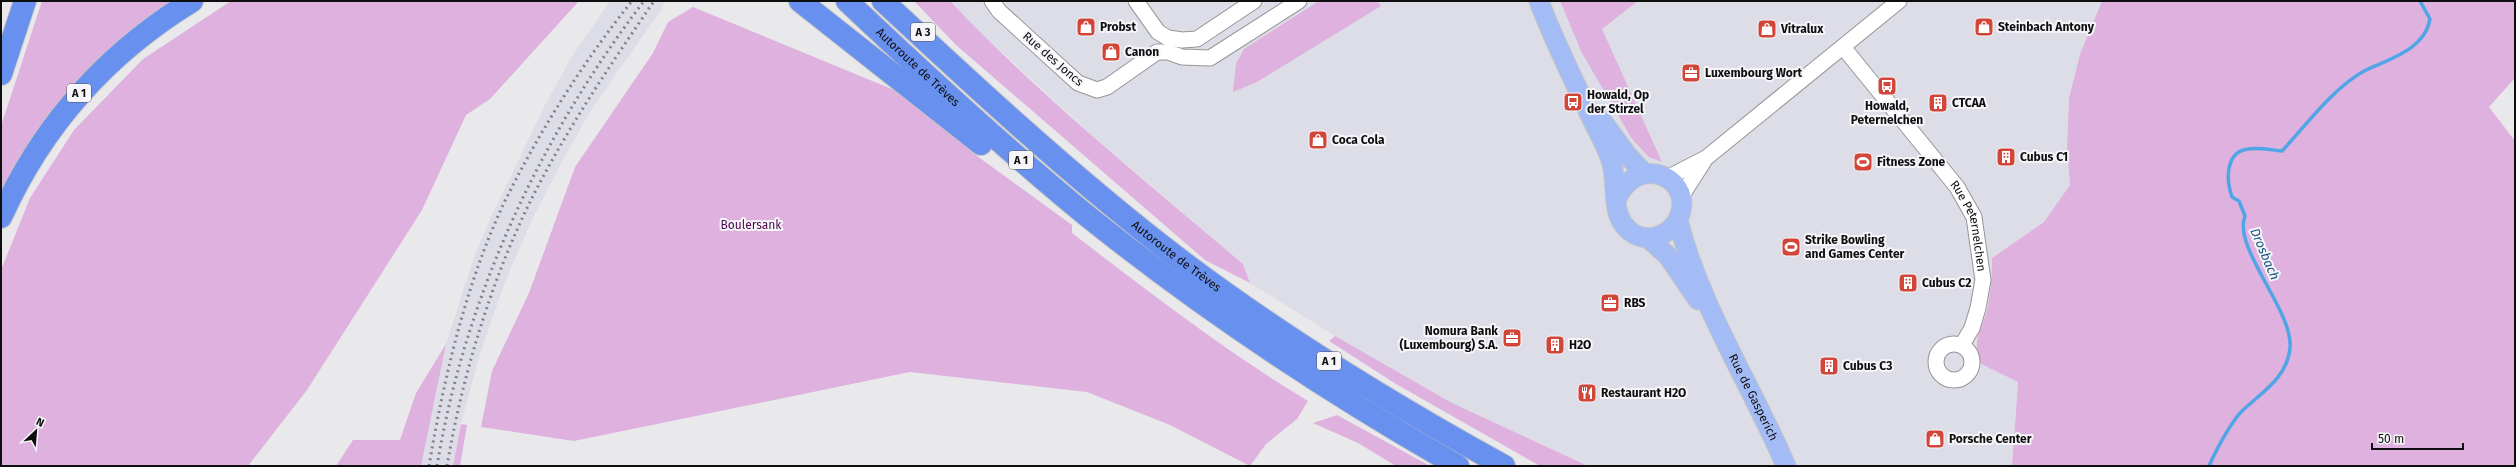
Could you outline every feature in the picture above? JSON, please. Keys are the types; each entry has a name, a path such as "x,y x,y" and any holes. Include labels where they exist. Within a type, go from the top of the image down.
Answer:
{"highway":[{"path":"1,27 9,1"},
{"path":"1,74 25,1"},
{"name":"A 1","path":"1,217 16,184 32,158 52,127 83,89 119,54 158,22 192,1"},
{"name":"A 1","path":"800,1 1123,256 1206,306"},
{"name":"A 1","path":"818,1 902,80"},
{"name":"Autoroute de Trèves","path":"846,1 1004,145 1086,214 1206,306 1364,411 1458,466"},
{"name":"Autoroute de Trèves","path":"882,1 950,64 1055,156 1197,272 1375,391 1504,466"},
{"name":"A 3","path":"895,1 950,64"}],"main road":[{"path":"1539,1 1612,164 1617,208 1623,225 1634,234 1648,238 1666,234 1678,220 1682,209 1681,197 1676,186 1667,178 1656,173 1644,173 1632,177 1623,186 1617,198"},
{"path":"1577,86 1627,154 1644,173"},
{"name":"Rue de Gasperich","path":"1678,220 1685,247 1719,330 1786,466"},
{"name":"Rue de Gasperich","path":"1648,238 1668,256 1719,330"}],"street":[{"name":"Rue des Joncs","path":"992,1 1005,16 1078,83 1096,90 1107,87 1156,52 1168,52 1182,58 1210,58"},
{"path":"1136,1 1158,32 1168,38 1197,39 1254,1"},
{"path":"1197,39 1210,58 1300,1"},
{"path":"1667,178 1706,158 1899,1"},
{"name":"Rue Peternelchen","path":"1843,47 1957,187 1974,217 1983,280 1972,328 1962,345"},
{"path":"1681,197 1706,158"}],"shaded area":[{"path":"610,1 665,1 661,10 592,109 567,152 532,220 505,282 480,354 461,424 453,466 421,466 446,344 474,257 490,219 545,105 571,58"},
{"path":"950,1 2102,1 2080,54 2069,98 2067,148 2070,185 2044,222 1992,258 1992,282 1987,310 1975,344 1979,363 2018,382 2012,466 1588,466 1452,403 1335,336 1250,283 1243,264 1094,137 980,32"}],"green space":[{"path":"42,1 175,1 1,197 1,126"},
{"path":"231,1 579,1 490,99 466,115 422,210 307,390 248,466 1,466 1,270 30,198 74,130 143,59"},
{"path":"914,1 950,1 984,36 1056,104 1243,264 1250,283 1205,260 956,45"},
{"path":"1319,1 1377,1 1381,6 1257,82 1233,92 1236,64 1244,49"},
{"path":"1560,1 1638,1 1602,29 1662,162 1649,157 1632,139 1582,53"},
{"path":"2102,1 2515,1 2515,78 2489,107 2515,141 2515,466 2012,466 2018,382 1979,363 1977,354 1978,336 1987,310 1992,258 2044,222 2070,185 2067,148 2069,98 2080,54"},
{"name":"Boulersank","path":"693,7 899,92 977,156 1072,225 1072,233 1130,277 1247,362 1308,401 1297,419 1266,444 1250,466 1170,425 1087,392 910,372 574,441 481,427 492,371 529,293 575,167 653,53 668,22"},
{"path":"1335,336 1452,403 1588,466 1540,466 1396,384 1329,341"},
{"path":"446,344 421,466 336,466 353,440 400,440 416,393"},
{"path":"1337,415 1430,466 1396,466 1358,443 1313,423"},
{"path":"461,424 467,425 460,466 453,466"}],"waterway":[{"name":"Drosbach","path":"2209,466 2233,422 2242,411 2265,391 2279,376 2288,359 2290,348 2289,333 2283,317 2247,245 2243,229 2245,216 2239,201 2232,197 2230,190 2228,175 2231,161 2240,151 2252,148 2282,151 2321,107 2354,77 2405,52 2414,45 2427,29 2430,19 2420,1"}],"railway":[{"path":"429,466 457,333 478,268 503,205 531,152 562,100 596,49 632,1"},
{"path":"437,466 450,403 467,341 487,280 512,221 540,163 572,107 606,53 644,1"},
{"path":"447,466 461,398 480,328 504,260 518,227 546,170 575,121 654,1"}],"place":[{"name":"Probst","path":"1086,27"},
{"name":"Steinbach Antony","path":"1984,27"},
{"name":"Vitralux","path":"1767,29"},
{"name":"Canon","path":"1111,52"},
{"name":"Luxembourg Wort","path":"1691,73"},
{"name":"Howald, Peternelchen","path":"1887,86"},
{"name":"Howald, Op der Stirzel","path":"1573,102"},
{"name":"CTCAA","path":"1938,103"},
{"name":"Coca Cola","path":"1318,140"},
{"name":"Cubus C1","path":"2006,157"},
{"name":"Fitness Zone","path":"1863,162"},
{"name":"Strike Bowling and Games Center","path":"1791,247"},
{"name":"Cubus C2","path":"1908,283"},
{"name":"RBS","path":"1610,303"},
{"name":"Nomura Bank (Luxembourg) S.A.","path":"1512,338"},
{"name":"H2O","path":"1555,345"},
{"name":"Cubus C3","path":"1829,366"},
{"name":"Restaurant H2O","path":"1587,393"},
{"name":"Porsche Center","path":"1935,439"}]}
